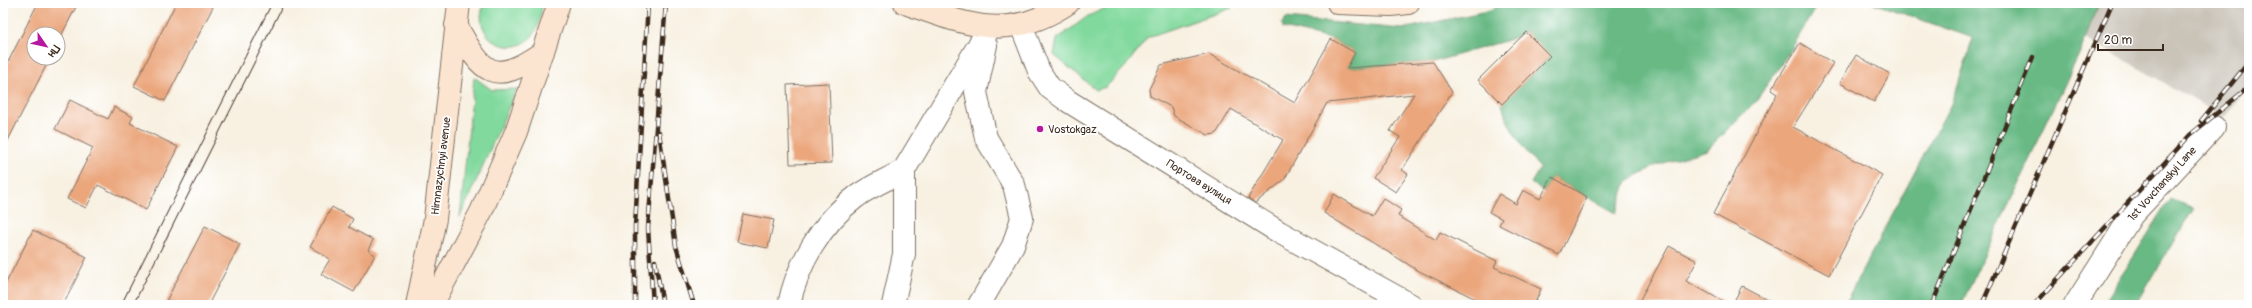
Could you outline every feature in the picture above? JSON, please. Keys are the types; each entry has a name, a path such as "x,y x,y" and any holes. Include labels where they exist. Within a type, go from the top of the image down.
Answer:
{"main road":[{"name":"Himnazychnyi avenue","path":"417,305 435,219 459,3"},
{"path":"432,305 481,212 516,132 544,52 559,3"},
{"path":"905,3 956,21 989,28 1022,25 1050,15 1068,3"},
{"path":"1338,3 1391,5 1408,3"},
{"path":"456,25 470,51 480,64 494,72 510,72 524,66 544,52"}],"street":[{"name":"Портова вулиця","path":"1022,25 1039,71 1050,88 1068,101 1279,232 1411,305"},
{"path":"789,305 794,283 823,230 856,197 904,170 989,28"},
{"path":"979,305 1013,246 1022,218 1014,185 986,138 976,92 989,28"},
{"name":"1st Vovchanskyi Lane","path":"2075,305 2132,215 2214,127"},
{"path":"893,305 904,254 904,170"}],"shaded area":[{"path":"2066,3 2249,3 2249,85 2225,118 2057,21"}],"green space":[{"path":"484,3 543,3 541,15 533,35 520,45 504,46 490,38 485,32 481,19"},
{"path":"1117,3 1226,3 1232,8 1148,37 1125,67 1106,87 1096,90 1054,55 1057,39 1088,16"},
{"path":"1506,3 1818,3 1788,55 1755,102 1707,150 1657,165 1627,181 1616,213 1552,177 1544,192 1531,183 1540,168 1528,154 1512,130 1504,113 1502,104 1550,56 1526,32 1508,40 1433,62 1347,68 1355,53 1331,39 1283,28 1282,23 1286,18 1402,29 1487,11"},
{"path":"1873,3 2098,3 2081,50 1961,305 1844,305 1953,100 1973,38"},
{"path":"474,77 492,90 517,89 460,217"},
{"path":"2170,199 2194,208 2136,305 2103,305"}],"building":[{"path":"38,3 78,3 66,26 26,26"},
{"path":"176,3 215,3 165,101 134,86"},
{"path":"26,27 26,66 46,66 3,150 3,72"},
{"path":"1526,32 1550,56 1502,104 1478,80"},
{"path":"1331,39 1355,53 1347,68 1433,62 1452,92 1402,170 1408,174 1396,192 1373,178 1400,137 1390,131 1414,94 1327,103 1284,180 1255,203 1248,198 1283,140 1231,109 1216,134 1208,135 1174,116 1171,107 1150,96 1149,89 1161,65 1209,54 1295,103"},
{"path":"1800,43 1833,63 1793,127 1882,175 1829,275 1713,214 1777,94 1771,90"},
{"path":"1856,55 1890,74 1874,102 1840,83"},
{"path":"829,83 832,163 790,164 787,85"},
{"path":"70,100 108,119 114,107 133,117 130,123 178,147 146,210 98,185 86,208 67,199 93,148 55,129"},
{"path":"1552,177 1587,197 1559,255 1499,225 1502,219 1489,212 1499,194 1516,204 1523,190 1540,199"},
{"path":"1334,194 1372,216 1383,198 1401,210 1398,216 1436,240 1440,232 1497,261 1494,267 1541,289 1534,305 1488,305 1419,271 1324,213"},
{"path":"332,207 353,219 349,227 373,240 368,250 375,255 354,292 321,274 330,259 310,247"},
{"path":"743,214 774,220 768,248 737,242"},
{"path":"205,226 240,244 208,305 164,305"},
{"path":"33,230 87,257 63,305 3,305 3,289"},
{"path":"1669,246 1697,261 1686,281 1730,305 1637,305"},
{"path":"1742,286 1778,305 1732,305"}],"tram line":[{"path":"121,305 272,3"},
{"path":"133,305 284,3"}],"railway":[{"path":"635,305 635,226 648,3"},
{"path":"653,305 648,228 666,3"},
{"path":"1982,305 2112,3"},
{"path":"1932,305 2033,57"},
{"path":"2201,121 2249,62"},
{"path":"2034,305 2190,135 2249,87"},
{"path":"659,132 676,246 694,305"},
{"path":"655,261 663,305"}],"place":[{"name":"Vostokgaz","path":"1040,129"}]}
